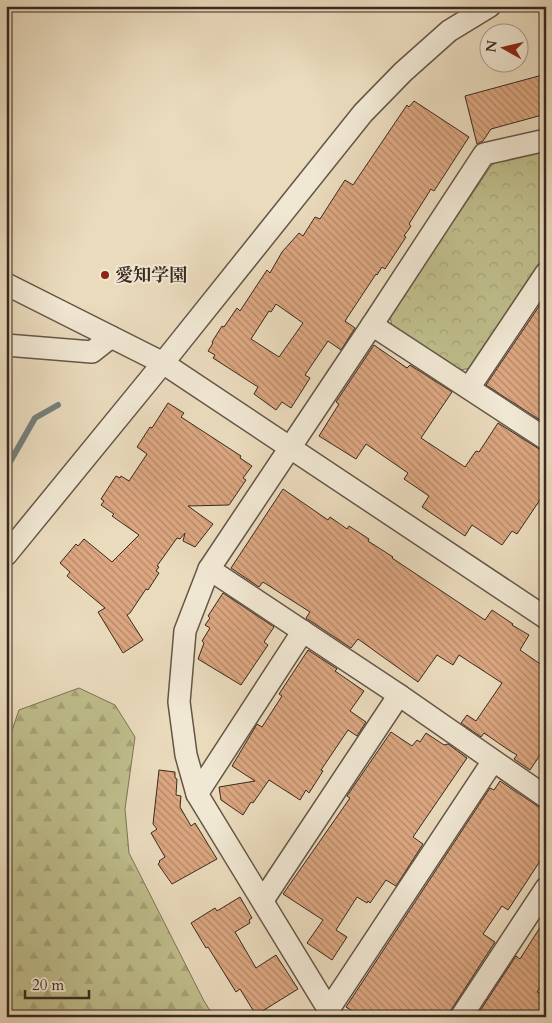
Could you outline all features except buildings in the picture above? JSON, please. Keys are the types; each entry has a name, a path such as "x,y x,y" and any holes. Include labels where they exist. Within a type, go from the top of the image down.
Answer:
{"street":[{"path":"6,555 364,113 403,72 449,31 490,6"},
{"path":"493,761 331,1013 197,794 186,755 180,702 185,631 209,568 484,154 546,140"},
{"path":"469,388 546,274"},
{"path":"6,284 163,363 546,618"},
{"path":"372,325 546,440"},
{"path":"6,345 92,352 110,337"},
{"path":"209,568 399,695 546,797"},
{"path":"197,794 303,631"},
{"path":"263,900 399,695"},
{"path":"461,1017 546,888"}],"green space":[{"path":"546,149 546,255 471,368 460,370 392,327 390,315 491,166 500,159"},
{"path":"79,688 115,705 135,737 125,809 129,853 204,1001 214,1017 6,1017 6,748 19,710"}],"waterway":[{"path":"6,469 35,418 58,405"}],"place":[{"name":"愛知学園","path":"105,275"}]}
